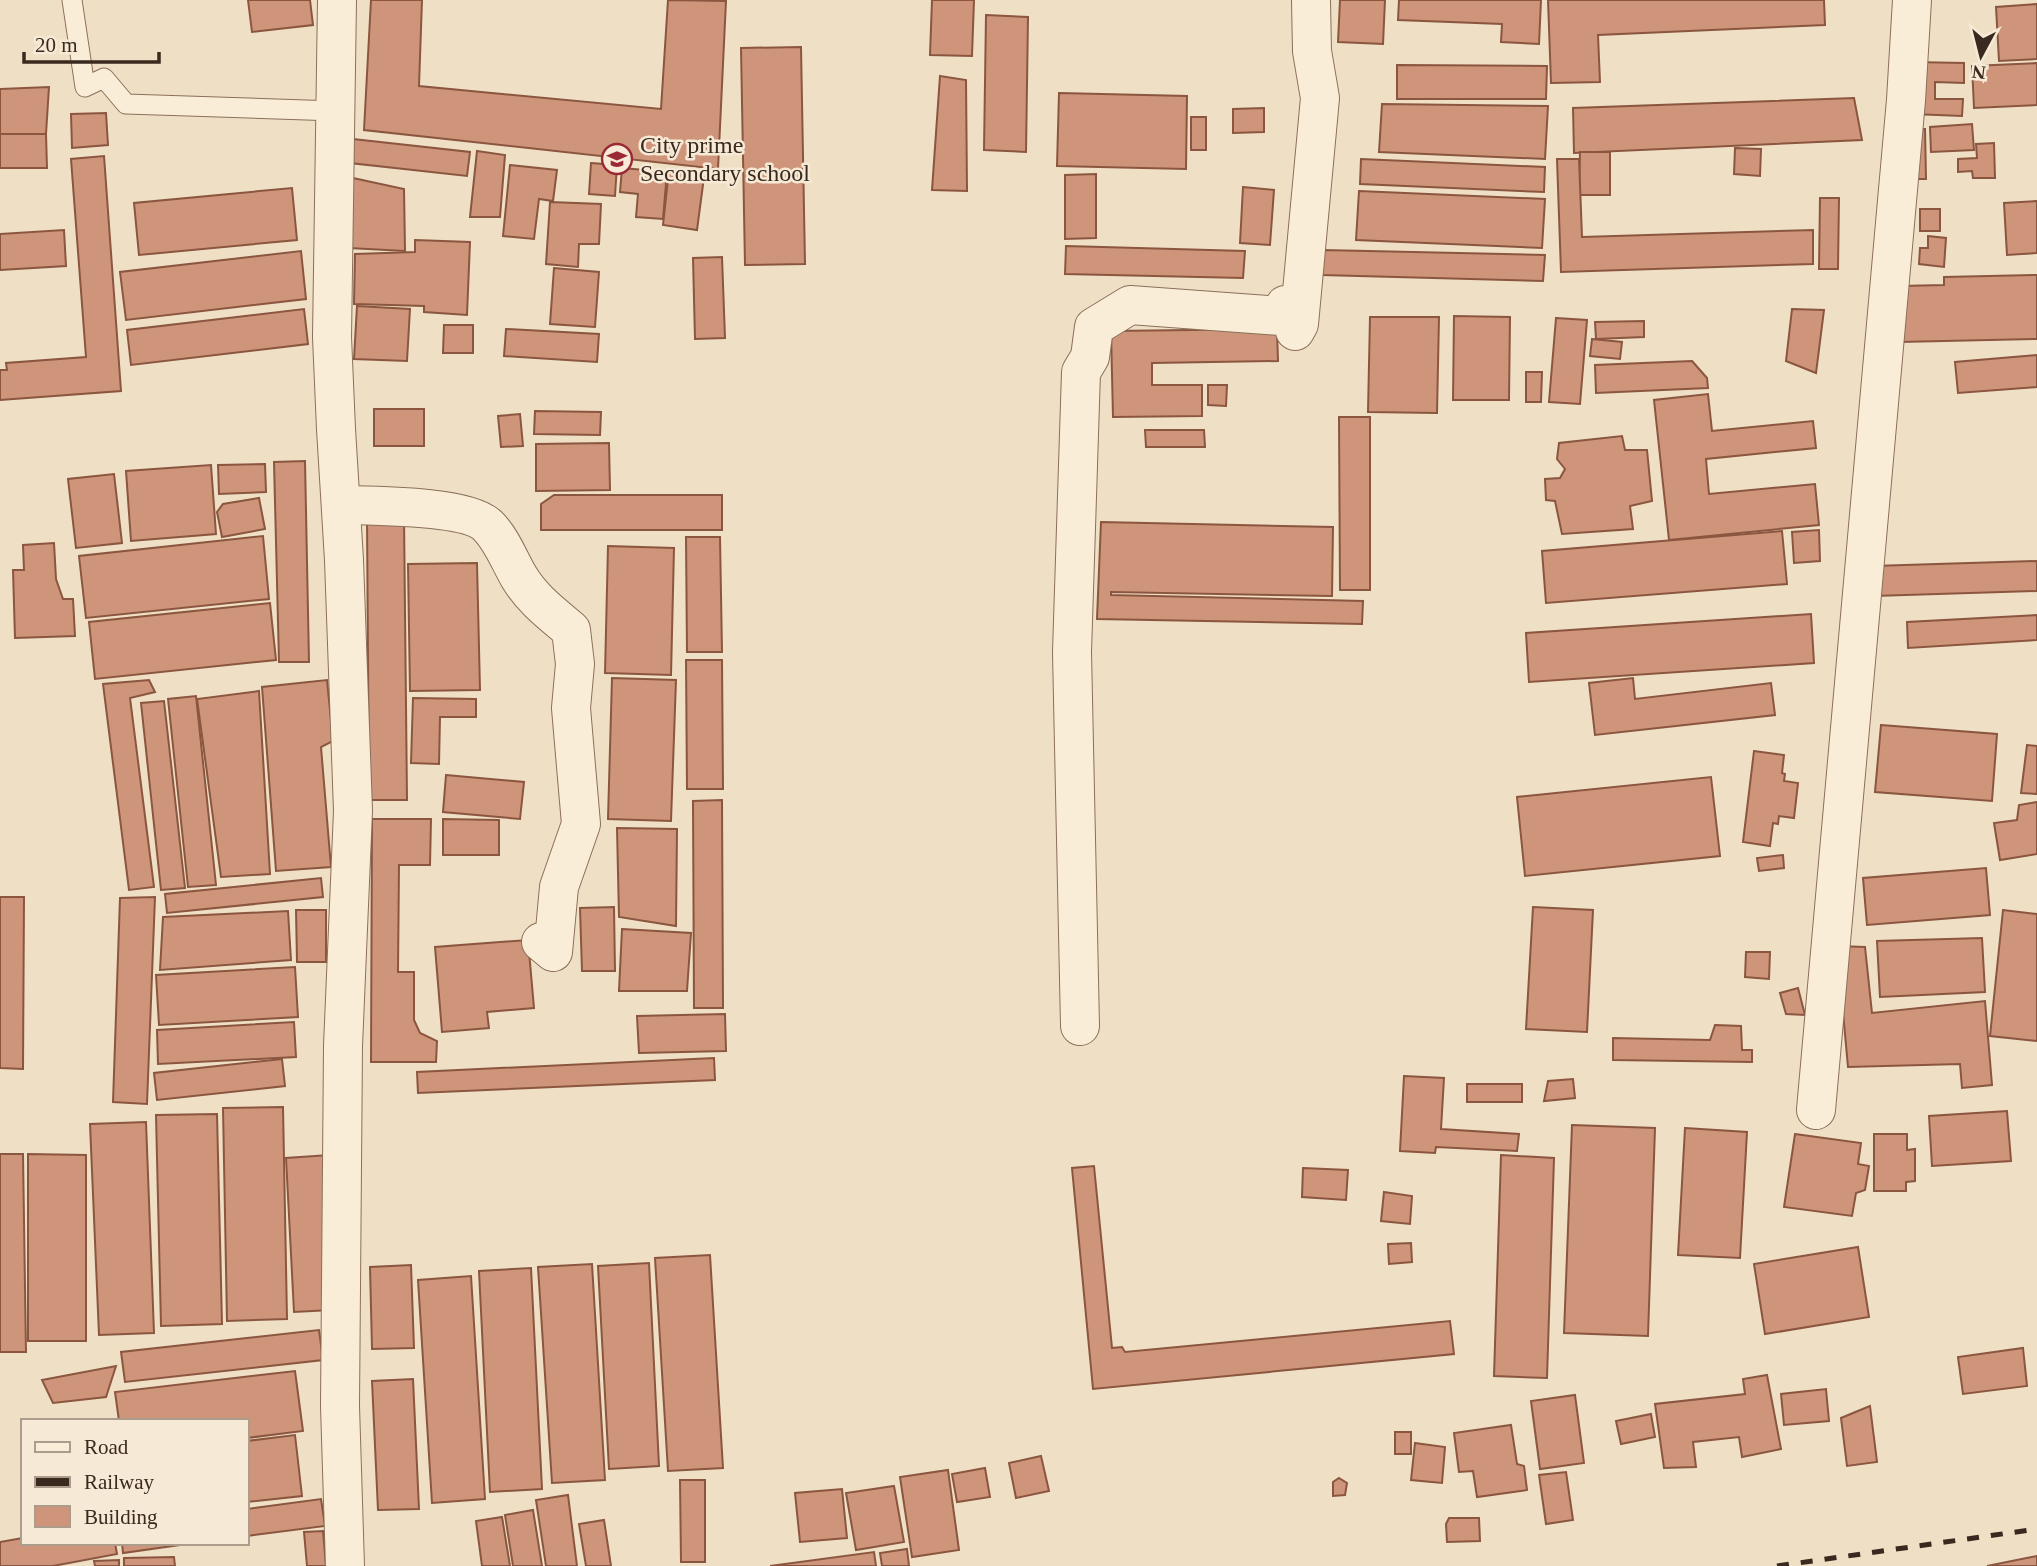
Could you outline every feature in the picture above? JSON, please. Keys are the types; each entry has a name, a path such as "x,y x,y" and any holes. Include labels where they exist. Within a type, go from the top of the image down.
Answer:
{"street":[{"path":"338,0 332,337 344,560 353,811 343,1074 340,1406 345,1566"},
{"path":"1080,1026 1072,652 1081,372 1090,357 1094,327 1130,305 1280,316 1285,305 1294,331 1299,324 1320,98 1312,51 1311,0"},
{"path":"1816,1110 1906,100 1912,0"},
{"path":"341,505 423,508 460,514 487,524 535,600 571,630 575,664 572,708 581,824 559,887 553,952 541,942"}],"lane":[{"path":"72,0 85,87 104,78 125,104 336,111"}],"building":[{"path":"248,0 310,0 313,25 252,32"},
{"path":"371,0 422,0 419,86 661,109 668,0 726,1 718,169 364,130"},
{"path":"932,0 974,0 972,56 930,55"},
{"path":"1340,0 1385,0 1383,44 1338,42"},
{"path":"1399,0 1541,0 1539,44 1501,42 1502,24 1398,20"},
{"path":"1548,0 1824,0 1825,25 1598,35 1600,82 1551,83"},
{"path":"2037,4 2037,59 1999,61 1996,7"},
{"path":"986,15 1028,17 1026,152 984,150"},
{"path":"801,47 805,264 745,265 741,48"},
{"path":"1913,62 1964,63 1964,83 1935,82 1935,99 1963,99 1962,116 1912,114"},
{"path":"2037,63 2037,105 1974,108 1972,66"},
{"path":"1397,65 1547,66 1546,99 1397,99"},
{"path":"940,76 966,80 967,191 932,190"},
{"path":"49,87 46,134 0,134 0,89"},
{"path":"1059,93 1187,96 1186,169 1057,166"},
{"path":"1854,98 1862,140 1574,153 1573,108"},
{"path":"1382,104 1548,106 1545,159 1379,152"},
{"path":"1264,108 1264,132 1233,133 1233,109"},
{"path":"106,113 108,145 72,148 71,114"},
{"path":"1191,117 1206,117 1206,150 1191,150"},
{"path":"1972,124 1974,150 1931,152 1930,127"},
{"path":"1925,129 1926,179 1907,179 1905,130"},
{"path":"0,134 46,134 47,168 0,168"},
{"path":"353,139 470,152 467,176 350,163"},
{"path":"1994,143 1995,178 1973,178 1972,171 1958,172 1958,159 1977,158 1976,144"},
{"path":"1735,148 1761,149 1760,176 1734,174"},
{"path":"477,151 505,155 500,217 470,217"},
{"path":"1580,152 1610,152 1610,195 1579,195"},
{"path":"104,156 121,391 0,400 0,370 7,370 6,363 86,357 71,159"},
{"path":"1361,159 1545,167 1544,192 1360,184"},
{"path":"1557,159 1579,159 1582,237 1813,230 1813,264 1561,272"},
{"path":"591,163 617,165 615,196 589,194"},
{"path":"510,165 557,170 553,201 539,199 534,239 503,236"},
{"path":"622,168 667,172 663,219 636,217 638,194 620,192"},
{"path":"669,170 704,177 697,230 663,225"},
{"path":"1096,174 1096,238 1065,239 1065,175"},
{"path":"353,178 404,189 405,251 349,248"},
{"path":"1243,187 1274,190 1270,245 1240,243"},
{"path":"292,188 297,240 139,255 134,203"},
{"path":"1359,191 1545,199 1542,248 1356,240"},
{"path":"1820,198 1839,198 1838,269 1819,269"},
{"path":"2037,201 2037,253 2007,255 2004,203"},
{"path":"550,202 601,204 599,244 579,244 578,267 546,264"},
{"path":"1920,209 1940,209 1940,231 1920,231"},
{"path":"64,230 66,266 0,270 0,234"},
{"path":"1928,236 1946,238 1944,267 1919,264 1920,248 1928,248"},
{"path":"415,240 470,242 467,315 424,312 424,306 354,304 355,254 415,252"},
{"path":"1066,246 1245,251 1243,278 1065,274"},
{"path":"1323,250 1545,255 1543,281 1322,275"},
{"path":"301,251 306,299 126,320 120,272"},
{"path":"722,257 725,338 695,339 693,258"},
{"path":"554,268 599,272 595,327 550,324"},
{"path":"2037,275 2037,339 1900,342 1900,286 1944,285 1944,277"},
{"path":"357,306 410,309 407,361 354,359"},
{"path":"304,309 308,344 131,365 127,330"},
{"path":"1792,309 1824,310 1816,373 1786,361"},
{"path":"1454,316 1510,317 1509,400 1453,400"},
{"path":"1370,317 1439,317 1437,413 1368,412"},
{"path":"1556,318 1587,320 1580,404 1549,402"},
{"path":"1644,321 1644,337 1596,339 1595,322"},
{"path":"444,325 473,325 473,353 443,353"},
{"path":"506,329 599,334 597,362 504,356"},
{"path":"1277,329 1278,361 1152,363 1152,385 1202,385 1202,416 1113,417 1111,331"},
{"path":"1592,339 1622,342 1620,359 1590,356"},
{"path":"2037,355 2037,387 1958,393 1955,362"},
{"path":"1692,361 1707,378 1708,388 1596,393 1595,365"},
{"path":"1526,372 1542,372 1541,402 1526,402"},
{"path":"1208,385 1227,385 1226,406 1208,405"},
{"path":"1708,394 1712,431 1813,421 1816,448 1706,459 1709,494 1815,484 1819,525 1669,540 1654,400"},
{"path":"374,409 424,409 424,446 374,446"},
{"path":"535,411 601,412 600,435 534,434"},
{"path":"520,414 523,446 501,447 498,416"},
{"path":"1339,417 1370,417 1370,590 1340,590"},
{"path":"1145,430 1204,430 1205,447 1146,447"},
{"path":"1622,436 1625,450 1647,450 1652,501 1630,506 1633,529 1562,534 1555,501 1546,500 1545,479 1560,478 1565,469 1557,459 1559,443"},
{"path":"609,443 610,490 536,491 536,444"},
{"path":"305,461 309,662 279,662 274,462"},
{"path":"265,464 266,492 219,494 218,465"},
{"path":"211,465 216,534 131,541 126,471"},
{"path":"114,474 122,543 76,548 68,479"},
{"path":"554,495 722,495 722,530 541,530 541,504"},
{"path":"259,498 265,529 222,537 217,512 223,504"},
{"path":"367,517 404,517 407,800 369,800"},
{"path":"1101,522 1333,527 1332,596 1111,592 1111,595 1363,601 1362,624 1097,619"},
{"path":"1819,530 1820,561 1794,563 1792,532"},
{"path":"1782,531 1787,584 1546,603 1542,551"},
{"path":"263,536 269,599 86,618 79,556"},
{"path":"686,537 720,537 722,652 687,652"},
{"path":"54,543 56,579 63,599 73,599 75,636 15,638 13,570 24,570 23,545"},
{"path":"608,546 674,548 671,675 605,673"},
{"path":"2037,561 2037,591 1874,596 1873,566"},
{"path":"477,563 480,690 410,691 408,564"},
{"path":"270,603 276,660 95,679 89,622"},
{"path":"1811,614 1814,663 1529,682 1526,633"},
{"path":"2037,615 2037,640 1908,648 1907,622"},
{"path":"686,660 722,660 723,789 687,789"},
{"path":"612,678 676,680 671,821 608,819"},
{"path":"1633,678 1635,699 1771,683 1775,715 1595,735 1589,683"},
{"path":"149,680 155,692 130,698 154,887 129,890 103,684"},
{"path":"327,680 333,741 321,747 331,867 276,871 262,687"},
{"path":"259,691 270,874 221,877 197,699"},
{"path":"196,696 216,885 188,887 168,699"},
{"path":"413,698 476,699 476,717 440,717 439,764 411,763"},
{"path":"164,701 185,888 161,890 141,703"},
{"path":"1881,725 1997,734 1992,801 1875,792"},
{"path":"2027,745 2037,746 2037,794 2021,793"},
{"path":"1754,751 1784,755 1784,781 1798,783 1794,818 1779,816 1778,824 1773,823 1770,846 1743,842"},
{"path":"446,775 524,782 520,819 443,812"},
{"path":"1711,777 1720,856 1525,876 1517,797"},
{"path":"722,800 723,1008 694,1008 693,801"},
{"path":"2037,802 2037,854 2000,860 1994,823 2017,820 2019,805"},
{"path":"372,819 431,819 430,865 399,865 398,972 414,972 414,1020 420,1033 437,1041 436,1062 371,1062"},
{"path":"443,819 499,820 499,855 443,855"},
{"path":"617,828 677,829 676,926 619,917"},
{"path":"1783,855 1784,868 1759,871 1757,858"},
{"path":"1986,868 1990,915 1867,925 1863,878"},
{"path":"321,878 323,897 167,913 165,894"},
{"path":"0,897 24,897 23,1069 0,1068"},
{"path":"155,897 147,1104 113,1102 120,898"},
{"path":"614,907 615,971 582,971 580,908"},
{"path":"1533,907 1593,910 1587,1032 1526,1029"},
{"path":"296,910 326,910 326,962 297,962"},
{"path":"2003,910 2037,914 2037,1041 1990,1036"},
{"path":"288,911 291,960 160,970 163,917"},
{"path":"622,929 691,933 687,991 619,991"},
{"path":"1982,938 1985,992 1880,997 1877,941"},
{"path":"528,940 534,1008 487,1012 489,1028 442,1032 435,947"},
{"path":"1837,946 1865,947 1872,1013 1985,1001 1992,1085 1962,1088 1960,1064 1848,1067"},
{"path":"1746,952 1770,952 1769,979 1745,977"},
{"path":"295,967 298,1017 159,1025 156,975"},
{"path":"1798,988 1805,1015 1786,1014 1780,993"},
{"path":"725,1014 726,1051 639,1053 637,1016"},
{"path":"294,1022 296,1057 158,1064 157,1030"},
{"path":"1715,1025 1741,1026 1742,1050 1752,1050 1752,1062 1613,1060 1613,1038 1710,1040"},
{"path":"714,1058 715,1080 418,1093 417,1072"},
{"path":"282,1059 285,1086 157,1100 154,1073"},
{"path":"1404,1076 1444,1078 1441,1129 1519,1134 1517,1151 1436,1147 1435,1153 1400,1151"},
{"path":"1573,1079 1575,1098 1544,1101 1548,1081"},
{"path":"1467,1084 1522,1084 1522,1102 1467,1102"},
{"path":"283,1107 287,1319 227,1321 223,1108"},
{"path":"2007,1111 2011,1161 1932,1166 1929,1116"},
{"path":"217,1114 222,1324 161,1326 156,1115"},
{"path":"146,1122 154,1333 99,1335 90,1124"},
{"path":"1572,1125 1655,1128 1648,1336 1564,1333"},
{"path":"1685,1128 1747,1132 1740,1258 1678,1255"},
{"path":"1795,1134 1861,1143 1858,1164 1869,1166 1865,1190 1856,1193 1852,1216 1784,1207"},
{"path":"1874,1134 1907,1134 1907,1150 1915,1149 1915,1181 1906,1182 1906,1191 1874,1191"},
{"path":"0,1154 23,1154 26,1352 0,1352"},
{"path":"28,1154 86,1155 86,1341 28,1341"},
{"path":"329,1155 331,1310 294,1312 286,1158"},
{"path":"1501,1155 1554,1158 1547,1378 1494,1376"},
{"path":"1094,1166 1112,1348 1122,1347 1125,1352 1450,1321 1454,1354 1093,1389 1072,1168"},
{"path":"1303,1168 1348,1170 1346,1200 1302,1197"},
{"path":"1384,1192 1412,1196 1410,1224 1381,1221"},
{"path":"1411,1243 1412,1262 1389,1264 1388,1244"},
{"path":"1858,1247 1869,1317 1765,1334 1754,1264"},
{"path":"710,1255 723,1468 668,1471 655,1258"},
{"path":"649,1263 659,1466 609,1469 598,1266"},
{"path":"592,1264 605,1480 552,1483 538,1267"},
{"path":"411,1265 414,1348 372,1349 370,1267"},
{"path":"531,1268 542,1489 490,1492 479,1271"},
{"path":"471,1276 485,1499 432,1503 418,1280"},
{"path":"319,1330 323,1360 125,1382 121,1352"},
{"path":"2023,1348 2027,1386 1963,1394 1958,1357"},
{"path":"116,1366 106,1397 53,1403 42,1380"},
{"path":"295,1371 303,1431 248,1438 248,1419 119,1419 115,1392"},
{"path":"1767,1375 1781,1449 1742,1457 1739,1437 1693,1442 1696,1467 1664,1468 1655,1404 1745,1394 1743,1379"},
{"path":"413,1379 419,1509 378,1510 372,1381"},
{"path":"1826,1389 1829,1421 1784,1425 1781,1394"},
{"path":"1575,1395 1584,1463 1540,1469 1531,1401"},
{"path":"1870,1406 1877,1462 1847,1466 1841,1418"},
{"path":"1651,1414 1655,1437 1621,1444 1616,1421"},
{"path":"1511,1425 1517,1464 1524,1466 1527,1490 1477,1497 1473,1471 1459,1472 1454,1433"},
{"path":"1395,1432 1411,1432 1411,1454 1395,1454"},
{"path":"295,1435 302,1496 248,1502 248,1441"},
{"path":"1415,1443 1445,1447 1442,1483 1411,1480"},
{"path":"1041,1456 1049,1491 1016,1498 1009,1463"},
{"path":"985,1468 990,1497 957,1502 952,1474"},
{"path":"948,1470 959,1550 912,1557 900,1477"},
{"path":"1566,1472 1573,1520 1546,1524 1539,1475"},
{"path":"1339,1478 1347,1483 1345,1495 1333,1496 1333,1482"},
{"path":"680,1480 705,1480 705,1562 681,1562"},
{"path":"894,1486 904,1542 856,1550 846,1493"},
{"path":"842,1489 847,1538 800,1542 795,1493"},
{"path":"568,1495 577,1566 546,1566 536,1500"},
{"path":"321,1499 325,1526 248,1536 248,1509"},
{"path":"533,1510 542,1566 513,1566 505,1515"},
{"path":"502,1517 510,1566 482,1566 476,1521"},
{"path":"1449,1518 1479,1518 1480,1541 1447,1542 1446,1524"},
{"path":"604,1520 611,1566 586,1566 579,1524"},
{"path":"323,1531 326,1566 307,1566 304,1532"},
{"path":"21,1538 21,1545 115,1545 117,1554 53,1566 0,1566 0,1542"},
{"path":"122,1545 180,1545 123,1553"},
{"path":"907,1549 909,1566 882,1566 880,1553"},
{"path":"874,1552 876,1566 770,1566"},
{"path":"2037,1556 2037,1566 1987,1566"},
{"path":"174,1557 175,1566 124,1566 124,1558"},
{"path":"119,1560 119,1566 95,1566 94,1561"}],"railway":[{"path":"1777,1566 2037,1529"}],"place":[{"name":"City prime Secondary school","path":"617,159"}]}
